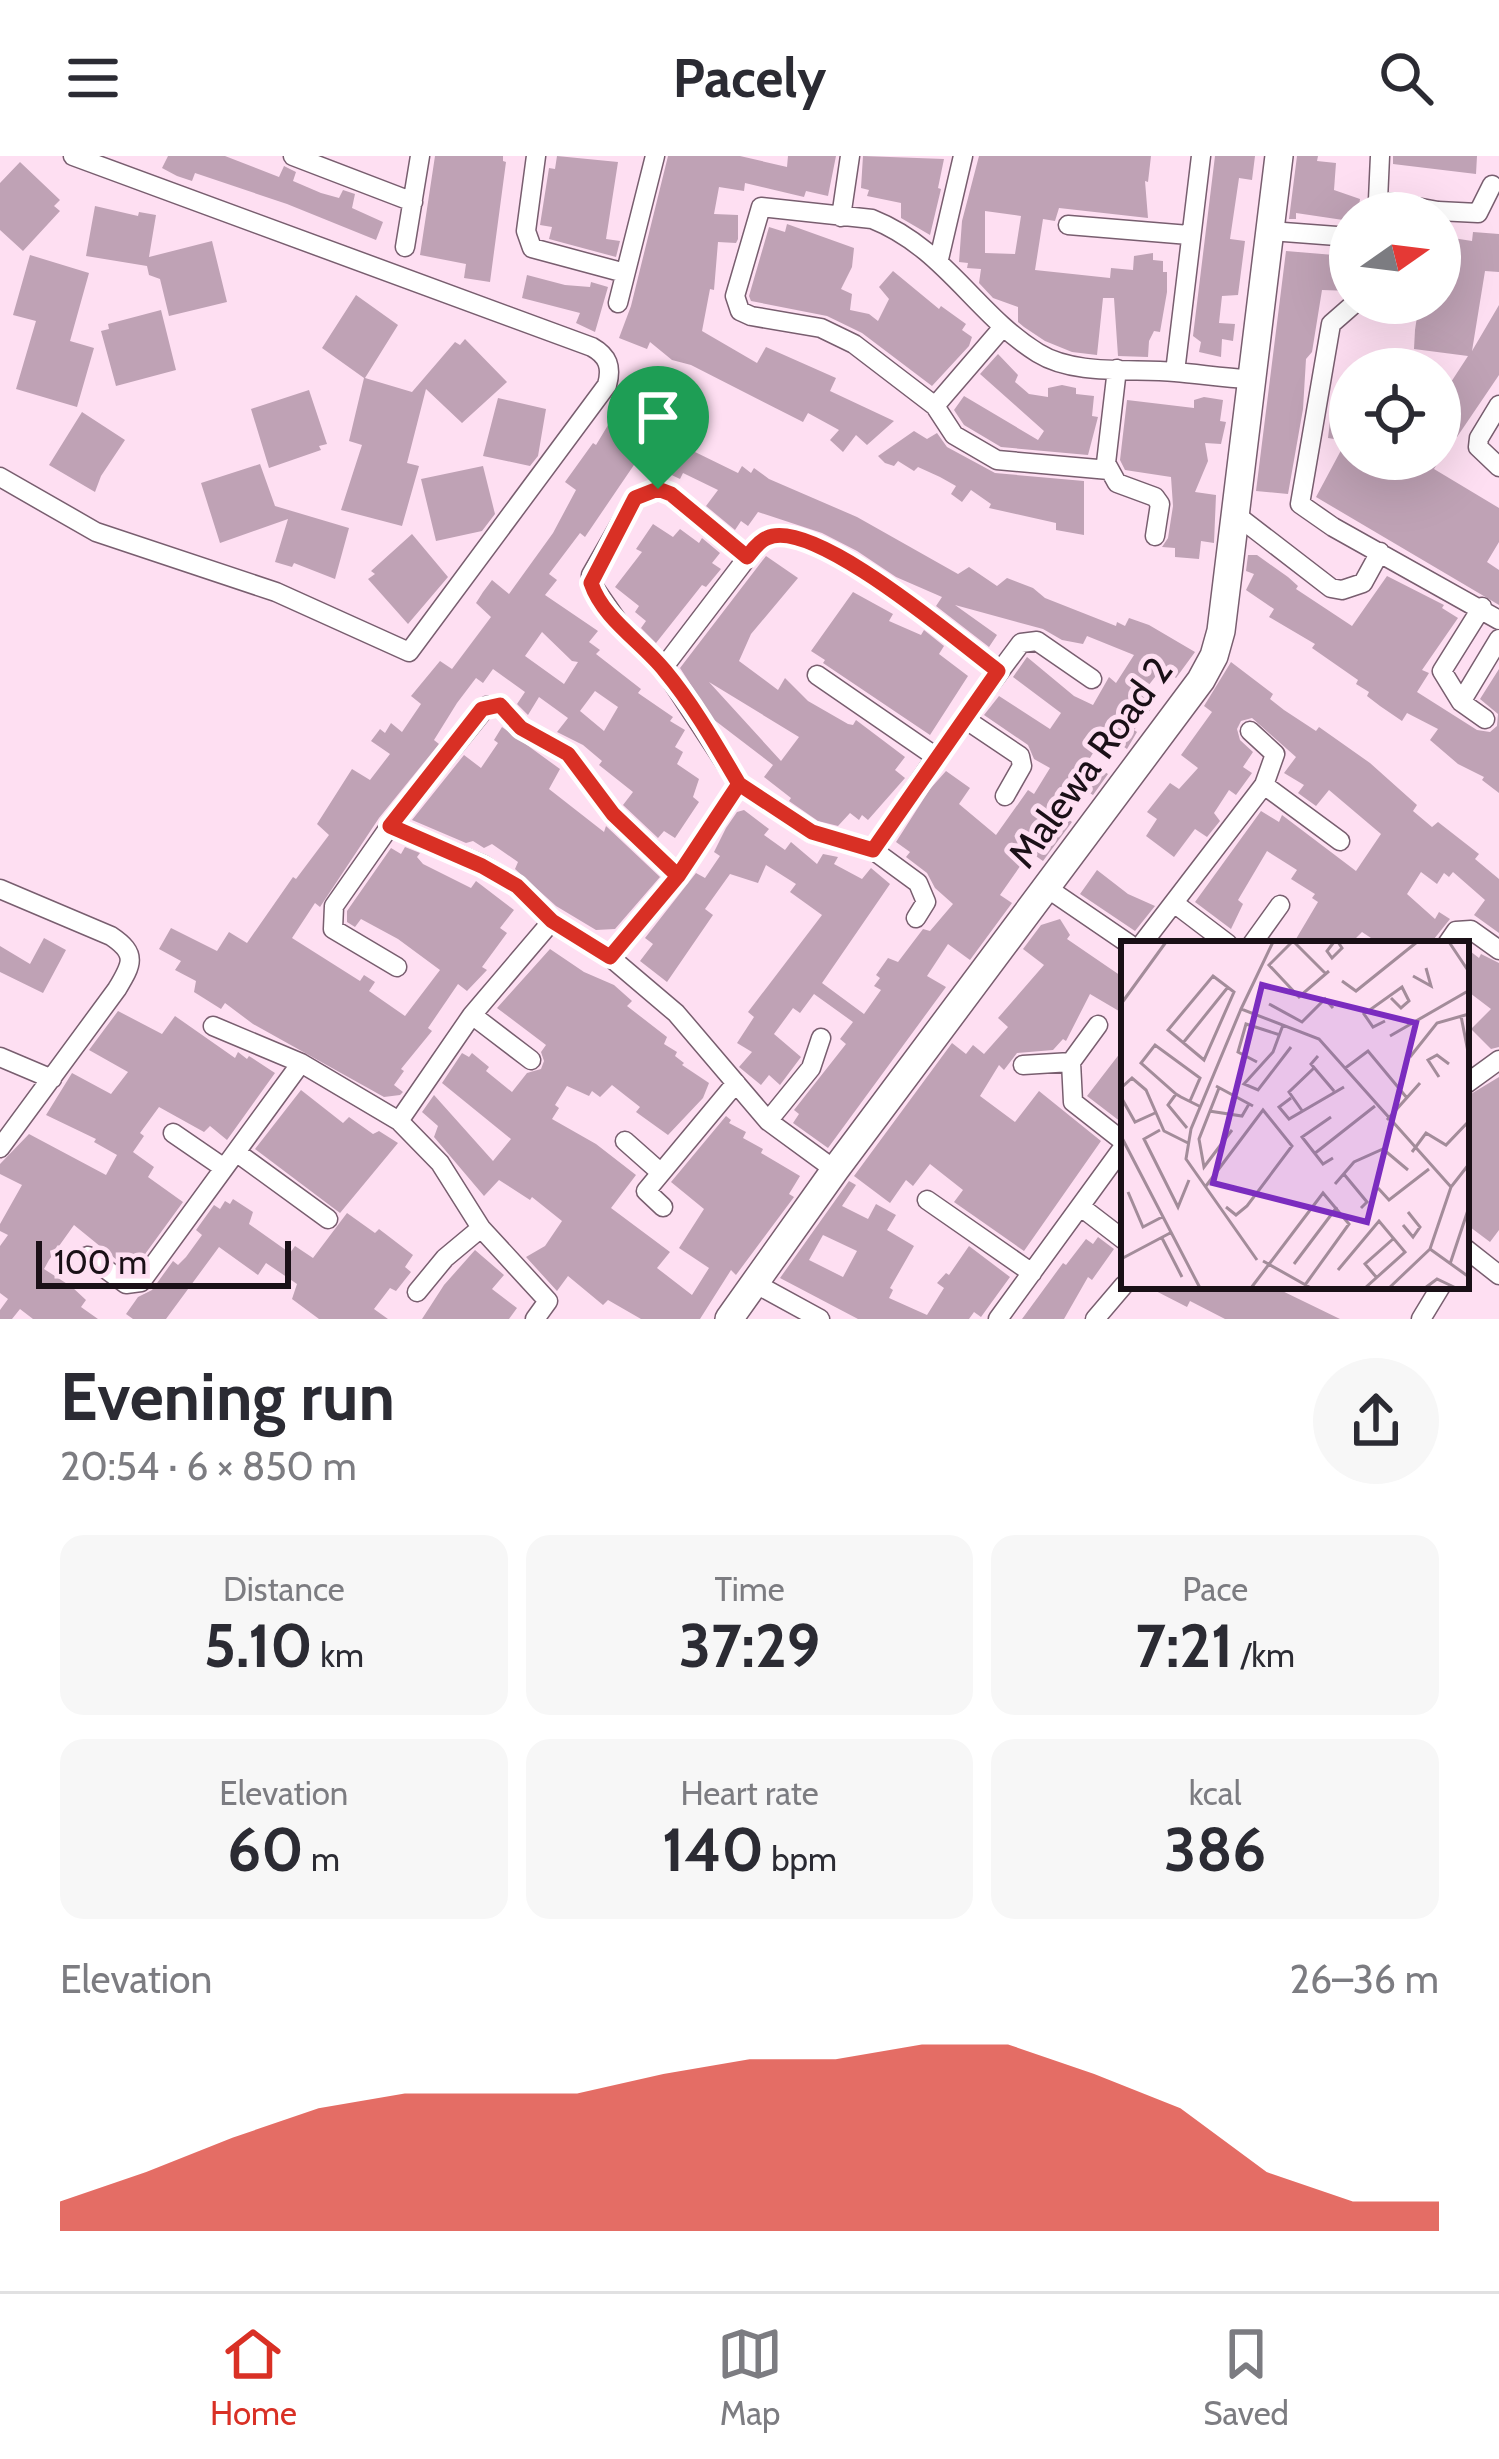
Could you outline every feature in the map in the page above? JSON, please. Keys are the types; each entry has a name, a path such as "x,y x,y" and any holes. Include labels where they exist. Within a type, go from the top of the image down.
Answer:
{"main road":[{"name":"Malewa Road 2","path":"729,1319 1201,680 1214,656 1279,156"}],"street":[{"path":"0,477 96,532 276,592 409,652 607,385 610,372 603,353 592,346 73,156"},
{"path":"292,156 413,202"},
{"path":"404,247 420,156"},
{"path":"536,156 526,231 532,248 625,274"},
{"path":"617,303 655,156"},
{"path":"841,217 850,156"},
{"path":"939,259 963,156"},
{"path":"1175,372 1201,156"},
{"path":"1378,192 1380,156"},
{"path":"1461,214 1478,213 1492,185"},
{"path":"1155,536 1160,504 1155,497 1118,484 1109,470 997,460 954,435 935,406 854,344 821,328 751,316 735,304 761,207 872,219 890,226 939,259 1003,327 1041,355 1117,369 1250,379"},
{"path":"1069,225 1189,235"},
{"path":"1270,231 1329,235"},
{"path":"1331,324 1300,504 1499,620"},
{"path":"935,406 1003,327"},
{"path":"1109,470 1117,369"},
{"path":"1499,405 1478,447 1499,467"},
{"path":"747,557 671,494 658,489 635,498 591,583 623,629 663,668 739,784 812,832 873,850 918,883 926,902 916,918"},
{"path":"1235,514 1331,588 1342,590 1363,583 1379,553"},
{"path":"663,668 747,557 767,538 782,536 846,560 890,587 998,671"},
{"path":"1482,607 1442,664 1443,678 1461,702 1485,719"},
{"path":"1461,702 1499,639"},
{"path":"873,850 1022,643 1030,640 1092,679"},
{"path":"818,675 936,757"},
{"path":"397,968 333,928 334,906 482,709 500,705 521,728 568,754 613,814 678,876"},
{"path":"964,719 1020,756 1022,766 1005,796"},
{"path":"1144,941 1264,785 1275,754 1250,731"},
{"path":"610,957 678,876 739,784"},
{"path":"1264,785 1340,841"},
{"path":"390,826 517,886 552,921 610,957 676,1013 768,1121 835,1170"},
{"path":"1047,888 1125,941"},
{"path":"0,889 110,936 126,946 130,956 117,989 0,1148"},
{"path":"1174,903 1224,941"},
{"path":"1254,941 1280,904"},
{"path":"399,1121 472,1015 552,921"},
{"path":"1449,941 1456,931 1471,930 1499,950"},
{"path":"472,1015 531,1060"},
{"path":"1098,1025 1071,1062 1073,1102 1121,1142"},
{"path":"213,1026 301,1063 399,1121 440,1163 481,1228 548,1301 535,1319"},
{"path":"768,1121 811,1068 821,1038"},
{"path":"0,1057 52,1079"},
{"path":"1469,1082 1499,1060"},
{"path":"1023,1065 1071,1062"},
{"path":"88,1256 126,1284 137,1285 301,1063"},
{"path":"664,1207 646,1191 736,1083"},
{"path":"173,1133 230,1160 328,1219"},
{"path":"625,1141 660,1172"},
{"path":"998,1319 1121,1148"},
{"path":"927,1200 1032,1273"},
{"path":"1081,1207 1121,1238"},
{"path":"417,1292 445,1258 481,1228"},
{"path":"1469,1251 1499,1275"},
{"path":"756,1284 820,1319"},
{"path":"1094,1319 1121,1288"},
{"path":"1420,1319 1440,1289"}],"building":[{"path":"168,156 225,156 279,177 284,166 296,172 293,181 321,193 339,198 343,190 355,194 352,208 383,222 376,240 195,173 192,181 177,176 162,168"},
{"path":"435,156 503,156 506,162 490,282 464,278 466,264 420,255"},
{"path":"557,156 618,162 606,239 620,241 616,257 549,239 552,227 540,225 549,168 555,169"},
{"path":"668,156 740,156 787,167 788,156 836,156 828,196 806,191 804,197 745,183 744,191 719,187 714,214 738,215 738,239 736,243 718,242 714,290 710,289 702,331 757,363 766,347 836,378 830,391 894,421 867,445 856,435 843,452 830,440 839,430 808,413 803,422 691,365 672,360 650,342 647,349 619,338"},
{"path":"863,156 944,159 930,235 901,218 901,203 867,196 869,190 861,188"},
{"path":"979,156 1151,156 1145,181 1148,218 1059,208 1055,221 1043,219 1035,270 1110,278 1111,268 1133,270 1134,256 1153,253 1153,260 1163,261 1163,272 1167,272 1167,292 1160,332 1154,331 1149,341 1148,357 1118,356 1114,298 1103,298 1097,355 1072,352 1024,327 1018,322 1018,307 993,298 979,283 981,269 959,262 962,221","holes":["985,211 1021,216 1015,254 985,253"]},
{"path":"1215,156 1255,156 1252,180 1239,178 1230,239 1245,241 1238,295 1222,296 1219,323 1235,324 1233,341 1222,339 1221,357 1199,352 1201,342 1193,336"},
{"path":"1297,156 1318,156 1317,161 1336,163 1334,190 1340,192 1329,192 1329,218 1296,213 1296,219 1289,219"},
{"path":"1393,156 1477,156 1476,174 1393,164"},
{"path":"20,162 60,200 54,206 60,211 23,251 0,230 0,183"},
{"path":"95,206 138,216 139,212 156,215 149,257 212,241 227,302 169,316 160,279 149,275 147,266 86,256"},
{"path":"787,224 854,248 852,267 841,289 852,294 850,310 878,321 889,299 879,287 893,271 939,309 966,324 962,330 972,337 969,346 932,386 862,333 827,316 751,301 769,227 785,232"},
{"path":"1473,232 1499,234 1499,272 1485,271 1472,351 1499,305 1499,375 1461,431 1461,367 1468,356 1461,355 1461,348 1414,348 1415,330 1416,324 1461,324 1461,239 1472,241"},
{"path":"1286,251 1329,255 1329,290 1322,290 1312,352 1306,359 1303,409 1288,494 1256,491"},
{"path":"30,255 89,273 70,341 94,348 77,407 16,389 36,321 13,315"},
{"path":"527,275 565,285 590,287 591,282 608,287 595,332 576,323 580,313 522,298"},
{"path":"356,295 398,325 365,378 412,392 455,342 460,345 465,339 507,382 462,423 426,389 407,463 419,466 402,526 341,510 362,445 349,441 364,378 322,348"},
{"path":"161,310 176,370 116,386 101,331 109,329 108,324"},
{"path":"998,354 1018,375 1015,382 1029,394 1048,397 1048,388 1062,385 1076,388 1076,394 1094,396 1092,416 1098,417 1088,455 1001,447 964,425 954,410 964,396 1038,440 1044,431 980,374"},
{"path":"309,390 327,444 269,468 251,409"},
{"path":"498,398 546,409 538,456 530,466 483,456"},
{"path":"1127,400 1194,408 1194,400 1223,400 1220,421 1226,422 1221,444 1205,443 1208,461 1195,492 1216,495 1214,543 1201,541 1199,559 1175,557 1175,548 1162,547 1173,506 1171,477 1125,470 1120,460"},
{"path":"622,402 649,419 644,427 684,447 689,436 701,442 695,452 738,473 742,466 751,473 754,468 857,517 958,574 969,567 997,586 1007,578 1116,626 1117,622 1125,626 1129,618 1195,652 1176,678 1162,668 1141,695 1154,705 1134,730 1127,749 1105,734 1088,761 1108,774 1093,795 1067,780 1053,808 1072,822 1043,861 1030,852 1000,895 1012,903 970,960 948,944 927,976 946,987 828,1148 793,1123 799,1114 794,1110 846,1044 840,1039 853,1022 814,994 800,1013 793,1008 774,1034 801,1057 780,1085 769,1075 761,1085 739,1067 752,1052 737,1043 754,1017 748,1012 822,915 790,892 796,884 766,865 758,883 730,874 705,909 713,915 667,982 640,961 653,944 645,938 696,873 705,878 720,856 714,852 726,828 744,810 769,829 764,835 785,850 791,842 817,864 823,854 838,857 834,864 862,879 871,868 890,884 822,983 864,1014 881,990 874,986 880,978 876,975 888,958 898,962 923,929 930,931 953,904 896,842 930,789 946,771 970,788 959,804 996,835 1028,790 1034,794 1050,768 1034,759 1028,745 984,715 999,696 1050,729 1061,713 1013,677 1027,657 1074,696 1093,705 1109,677 1116,683 1134,655 1087,636 1083,644 1062,640 1043,629 955,605 997,635 989,647 936,606 942,597 896,577 857,551 822,533 758,512 748,526 741,521 735,530 706,506 718,490 638,459 585,537 580,533 549,574 557,580 545,595 598,631 589,642 600,650 596,654 685,730 675,747 683,752 677,764 699,779 693,797 699,802 675,838 664,831 658,838 623,805 633,792 599,765 602,761 583,745 557,732 568,718 539,697 528,715 517,704 525,692 493,669 483,683 476,678 457,703 434,740 439,744 292,938 360,981 364,975 375,982 369,991 405,1016 440,970 361,919 355,927 347,922 347,911 391,848 401,854 405,847 420,853 417,857 423,864 471,888 476,881 514,910 500,928 507,933 482,967 487,970 467,991 458,984 428,1028 432,1031 401,1069 394,1085 403,1092 400,1095 384,1097 253,1024 225,1003 221,1009 194,992 196,981 175,970 181,961 159,949 171,928 217,951 229,932 247,943 329,835 317,824 352,769 370,780 390,754 371,741 391,723 402,732 421,704 411,696 440,661 452,669 491,617 476,603 492,580 509,594 553,533 576,490 565,482 596,445","holes":["542,632 578,662 564,684 525,656","595,691 618,707 604,731 580,711"]},
{"path":"82,412 125,440 95,492 49,465"},
{"path":"914,431 927,439 937,433 947,447 995,473 1084,481 1084,535 1056,530 1056,523 989,508 991,504 971,490 962,502 951,494 956,486 940,477 918,467 914,471 898,461 894,466 885,463 878,456"},
{"path":"260,464 275,506 349,528 335,579 294,563 292,567 275,562 288,519 220,543 201,483"},
{"path":"483,466 495,514 482,531 436,541 421,479"},
{"path":"1329,473 1329,480 1452,480 1499,508 1499,542 1487,562 1499,570 1499,605 1316,497"},
{"path":"653,524 673,537 680,529 699,543 702,538 720,553 712,563 721,569 706,587 702,585 656,643 641,628 646,621 635,612 639,606 615,587 642,552 636,549"},
{"path":"412,534 448,577 408,624 368,579"},
{"path":"1248,555 1257,555 1288,577 1296,589 1352,626 1387,576 1444,605 1458,618 1422,670 1429,673 1417,692 1477,730 1490,732 1497,726 1498,714 1480,699 1499,669 1499,793 1430,740 1438,729 1407,713 1402,721 1367,696 1369,692 1356,684 1358,680 1312,648 1315,644 1269,617 1274,609 1246,590 1254,574 1246,571"},
{"path":"766,556 798,578 751,634 739,661 778,690 785,678 808,701 848,724 856,720 905,757 895,770 905,778 868,820 850,813 838,826 818,821 764,777 773,765 713,719 680,668","holes":["709,682 799,737 781,761"]},
{"path":"853,592 893,614 889,621 921,635 924,630 944,646 939,654 968,676 930,735 811,651"},
{"path":"1231,662 1273,694 1270,699 1284,710 1316,731 1319,727 1370,763 1417,805 1413,811 1432,827 1438,822 1479,854 1475,859 1499,879 1499,933 1474,915 1485,900 1453,872 1449,877 1444,873 1437,884 1421,872 1407,894 1435,919 1439,912 1450,919 1432,941 1376,941 1362,932 1353,941 1295,941 1318,902 1312,898 1315,894 1291,879 1297,870 1267,851 1238,900 1243,904 1231,929 1195,902 1261,811 1279,822 1282,815 1356,871 1381,834 1329,790 1316,806 1298,793 1304,785 1284,773 1296,757 1252,718 1241,721 1237,729 1240,740 1253,752 1243,767 1252,773 1236,795 1229,790 1214,813 1220,821 1207,837 1195,829 1174,857 1146,836 1157,819 1147,812 1170,783 1179,789 1198,768 1181,755 1212,712 1204,706"},
{"path":"502,727 560,769 549,789 604,832 606,826 660,877 615,929 596,930 556,906 515,869 518,862 492,844 484,848 473,841 466,843 412,820 464,755 481,768 498,743 494,740"},
{"path":"1097,870 1128,894 1155,906 1135,931 1080,894"},
{"path":"1060,919 1070,935 1067,939 1121,976 1121,1012 1090,994 1066,1041 1053,1050 1017,1053 1004,1070 999,1065 980,1096 1015,1122 1039,1091 1101,1141 1024,1251 954,1202 963,1190 930,1164 913,1186 906,1180 890,1203 854,1176 952,1043 966,1054 973,1045 984,1054 1008,1027 998,1018 1044,965 1023,949 1041,925"},
{"path":"44,938 66,950 43,993 0,972 0,946 30,964"},
{"path":"550,949 614,985 632,1001 627,1006 667,1037 664,1044 677,1052 682,1065 709,1083 703,1098 668,1135 636,1112 640,1107 612,1085 600,1097 567,1086 555,1105 559,1108 552,1119 596,1144 636,1175 611,1208 670,1252 657,1268 692,1295 709,1268 679,1248 704,1209 671,1182 726,1116 746,1132 743,1138 763,1149 761,1153 800,1176 789,1194 794,1197 736,1275 731,1270 700,1319 641,1319 608,1300 603,1305 568,1276 557,1291 526,1257 545,1246 562,1221 532,1197 499,1180 484,1196 434,1137 438,1126 422,1112 434,1095 493,1161 511,1139 442,1083 462,1053 469,1057 472,1053 512,1092 527,1073 541,1069 546,1045 497,1008"},
{"path":"1469,950 1499,963 1499,1047 1491,1049 1471,1029 1491,1009 1469,992"},
{"path":"118,1011 162,1034 175,1016 235,1058 238,1052 249,1056 275,1073 227,1140 210,1126 204,1132 159,1107 140,1133 144,1136 133,1152 154,1167 148,1177 183,1202 140,1261 135,1257 128,1269 74,1225 44,1269 72,1287 86,1300 81,1307 98,1319 33,1319 20,1309 12,1319 0,1319 8,1299 0,1293 0,1246 8,1235 0,1231 0,1224 22,1185 0,1174 0,1164 29,1134 106,1175 117,1155 96,1139 46,1115 72,1073 111,1094 128,1072 89,1050"},
{"path":"1121,1052 1121,1122 1087,1096"},
{"path":"1499,1077 1499,1230 1490,1242 1469,1226 1469,1095"},
{"path":"301,1090 343,1123 349,1117 373,1134 379,1131 398,1143 340,1213 255,1149"},
{"path":"849,1181 856,1185 842,1206 868,1219 876,1204 896,1215 887,1230 914,1246 889,1298 927,1315 944,1288 937,1283 949,1275 969,1246 1010,1277 981,1317 974,1312 969,1319 858,1319 780,1278","holes":["823,1235 857,1251 843,1277 809,1260"]},
{"path":"233,1199 253,1212 249,1224 290,1253 295,1246 313,1258 347,1213 375,1233 379,1229 413,1255 405,1267 411,1272 374,1309 388,1319 319,1319 292,1299 297,1284 266,1263 258,1275 219,1247 166,1319 133,1319 126,1314 173,1261 178,1265 186,1257 202,1235 196,1230 214,1205 220,1209"},
{"path":"1098,1237 1114,1249 1092,1280 1088,1277 1064,1319 1022,1319 1063,1263 1086,1239 1093,1244"},
{"path":"475,1250 504,1275 492,1289 517,1308 509,1319 422,1319 444,1285"},
{"path":"1152,1289 1278,1289 1340,1319 1225,1319 1190,1301 1187,1307"}],"route":[{"path":"658,489 635,498 591,583 623,629 663,668 739,784 678,876 610,957 552,921 517,886 390,826 482,709 500,705 521,728 568,754 613,814 678,876 739,784 812,832 873,850 998,671 890,587 846,560 782,536 767,538 747,557 671,494 658,489"}]}
